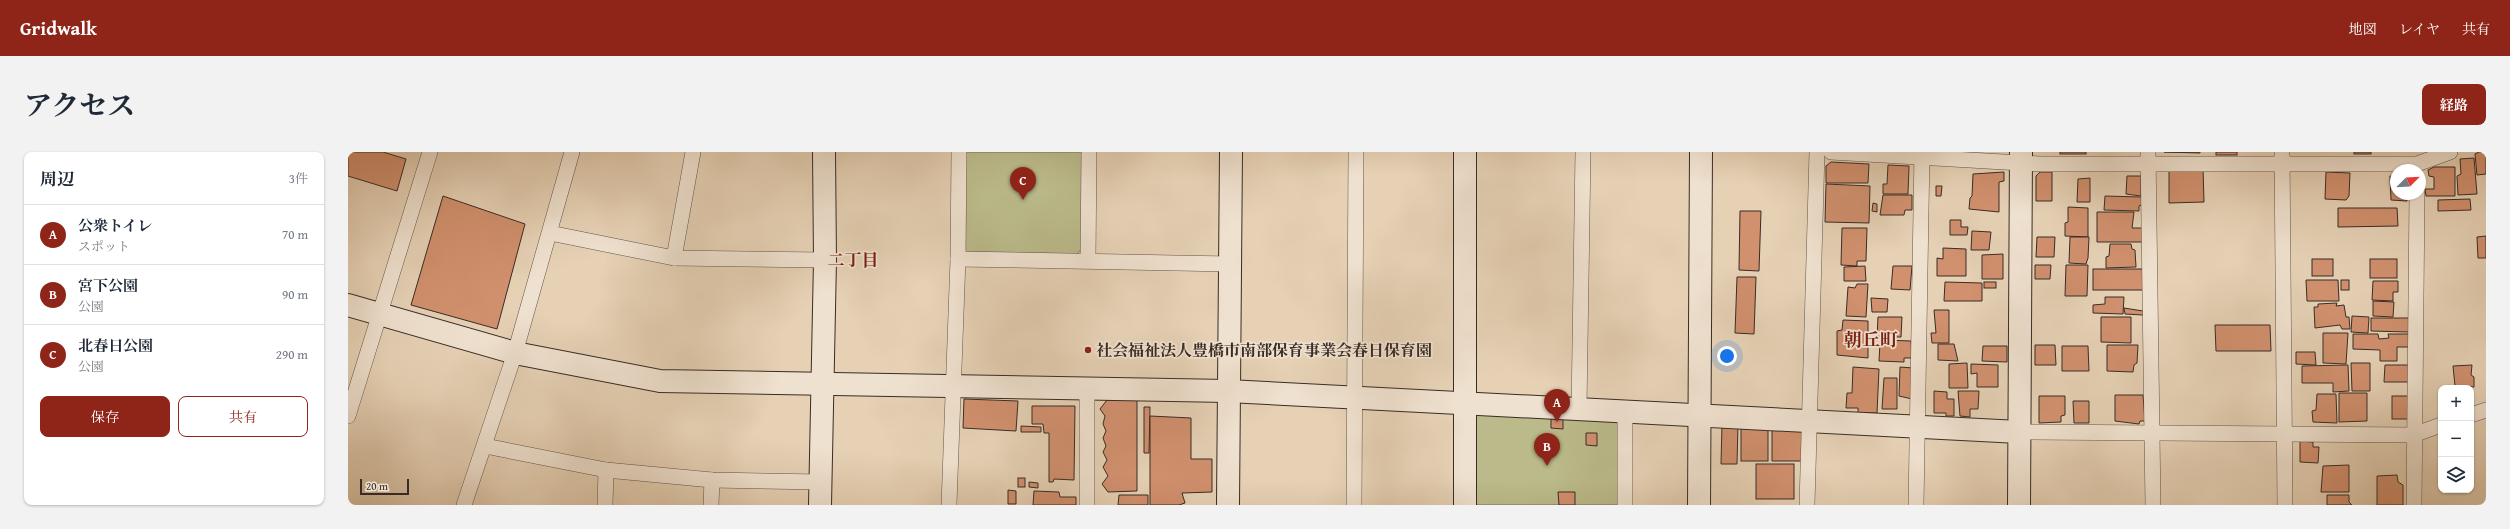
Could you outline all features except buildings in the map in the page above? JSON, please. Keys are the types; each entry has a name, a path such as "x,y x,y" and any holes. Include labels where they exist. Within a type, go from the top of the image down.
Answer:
{"street":[{"path":"348,416 430,152"},
{"path":"464,505 515,353 572,152"},
{"path":"674,258 693,152"},
{"path":"820,505 825,260 824,152"},
{"path":"949,505 958,259 959,152"},
{"path":"1088,260 1089,152"},
{"path":"1228,505 1231,152"},
{"path":"1354,505 1356,152"},
{"path":"1465,152 1465,505"},
{"path":"1579,409 1583,152"},
{"path":"1699,505 1701,152"},
{"path":"1807,505 1808,422 1817,152"},
{"path":"1831,152 2021,157 2282,157 2417,162 2450,152"},
{"path":"1916,505 1916,426 1922,155"},
{"path":"2019,505 2021,157"},
{"path":"2282,157 2285,505"},
{"path":"2148,158 2153,505"},
{"path":"2414,505 2413,435 2417,200"},
{"path":"550,233 674,258 825,260"},
{"path":"958,259 1088,260 1230,264"},
{"path":"348,305 515,353 660,381 1228,391 2019,432 2413,435 2438,426"},
{"path":"1087,388 1087,505"},
{"path":"2474,414 2486,410"},
{"path":"1625,411 1625,505"},
{"path":"485,446 606,470 712,480 820,482"},
{"path":"605,505 606,470"},
{"path":"711,505 712,480"}],"shaded area":[{"path":"964,152 1083,152 1083,247 1077,254 966,252 961,248"},
{"path":"1480,414 1616,419 1621,426 1621,505 1474,505 1474,417"}],"place":[{"name":"北春日公園","path":"1023,200"},
{"name":"社会福祉法人豊橋市南部保育事業会春日保育園","path":"1088,350"},
{"name":"公衆トイレ","path":"1557,422"},
{"name":"宮下公園","path":"1547,466"}],"district":[{"name":"二丁目","path":"853,260"},
{"name":"朝丘町","path":"1871,340"}]}
